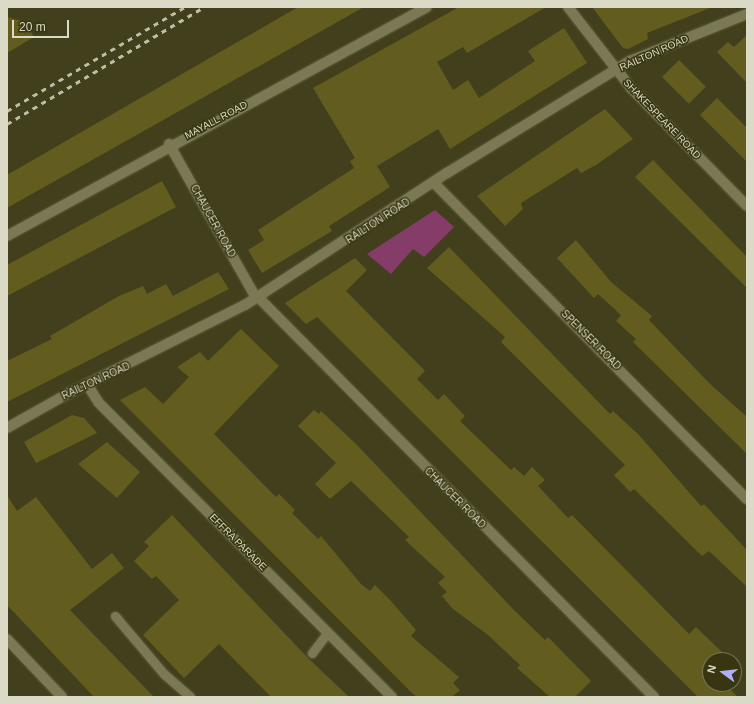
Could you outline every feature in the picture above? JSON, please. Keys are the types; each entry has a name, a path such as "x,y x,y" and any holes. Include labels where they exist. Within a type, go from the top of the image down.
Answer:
{"street":[{"name":"MAYALL ROAD","path":"7,236 169,144 427,7"},
{"name":"SHAKESPEARE ROAD","path":"568,7 616,69 747,206"},
{"name":"RAILTON ROAD","path":"7,428 87,384 155,353 257,298 434,183 616,69 747,14"},
{"name":"CHAUCER ROAD","path":"169,144 257,298 654,697"},
{"name":"SPENSER ROAD","path":"434,183 747,498"},
{"name":"EFFRA PARADE","path":"87,384 99,403 392,697"},
{"path":"7,639 62,697"}],"lane":[{"path":"115,616 164,674 190,697"},
{"path":"312,653 328,632"}],"shaded area":[{"path":"435,210 454,227 424,257 413,249 391,274 367,254"}],"building":[{"path":"298,7 364,7 7,208 7,175"},
{"path":"459,7 546,7 467,53 463,47 437,62 453,90 468,80 479,98 535,61 528,51 564,28 587,63 450,149 438,129 377,166 390,187 329,226 332,231 262,273 248,250 264,240 258,230 354,168 350,161 355,158 313,88"},
{"path":"592,7 710,8 647,33 648,39 628,49 623,48"},
{"path":"7,17 25,22 34,37 7,53"},
{"path":"747,35 747,83 717,52 728,42 734,47"},
{"path":"679,60 706,87 689,104 662,77"},
{"path":"717,98 747,128 747,162 700,115"},
{"path":"605,109 633,139 596,165 581,173 577,168 521,203 523,209 505,226 477,196"},
{"path":"653,160 747,257 747,288 635,177"},
{"path":"162,181 176,207 7,296 7,265"},
{"path":"576,240 611,282 652,316 649,320 709,383 747,417 747,454 633,342 636,339 616,321 621,315 598,294 594,298 557,258"},
{"path":"449,247 610,414 613,411 639,435 701,506 704,504 747,550 747,587 709,551 702,556 634,489 630,492 614,475 625,465 501,342 505,337 427,268"},
{"path":"355,258 367,270 346,291 425,371 417,379 438,400 444,394 465,416 460,421 511,470 514,467 524,476 532,467 545,480 538,486 568,518 572,515 689,634 696,627 722,652 702,652 702,692 733,692 738,697 698,697 317,317 306,324 285,303"},
{"path":"218,272 229,289 7,402 7,361 52,339 50,336 119,296 143,286 147,294 166,284 173,296"},
{"path":"241,329 279,366 214,434 276,497 279,494 295,510 292,513 318,539 321,536 361,584 370,591 375,585 391,601 416,630 411,636 459,677 453,683 460,690 452,697 417,697 410,691 120,400 145,387 163,404 189,377 177,367 200,352 208,361"},
{"path":"314,410 319,414 321,411 356,444 513,609 545,640 548,637 591,681 575,697 550,697 517,668 520,665 488,635 453,609 442,596 447,592 438,583 445,577 405,540 409,537 351,481 330,499 315,484 336,463 298,426"},
{"path":"72,415 84,418 97,433 36,463 24,442"},
{"path":"107,442 140,472 117,498 78,464"},
{"path":"7,495 17,511 36,497 92,569 112,553 124,568 70,610 154,697 94,697 7,605"},
{"path":"172,515 308,658 349,697 271,697 219,644 184,678 143,635 179,600 156,576 152,579 134,561 149,546 144,542"}],"railway":[{"path":"7,111 185,7"},
{"path":"7,124 204,7"}]}
